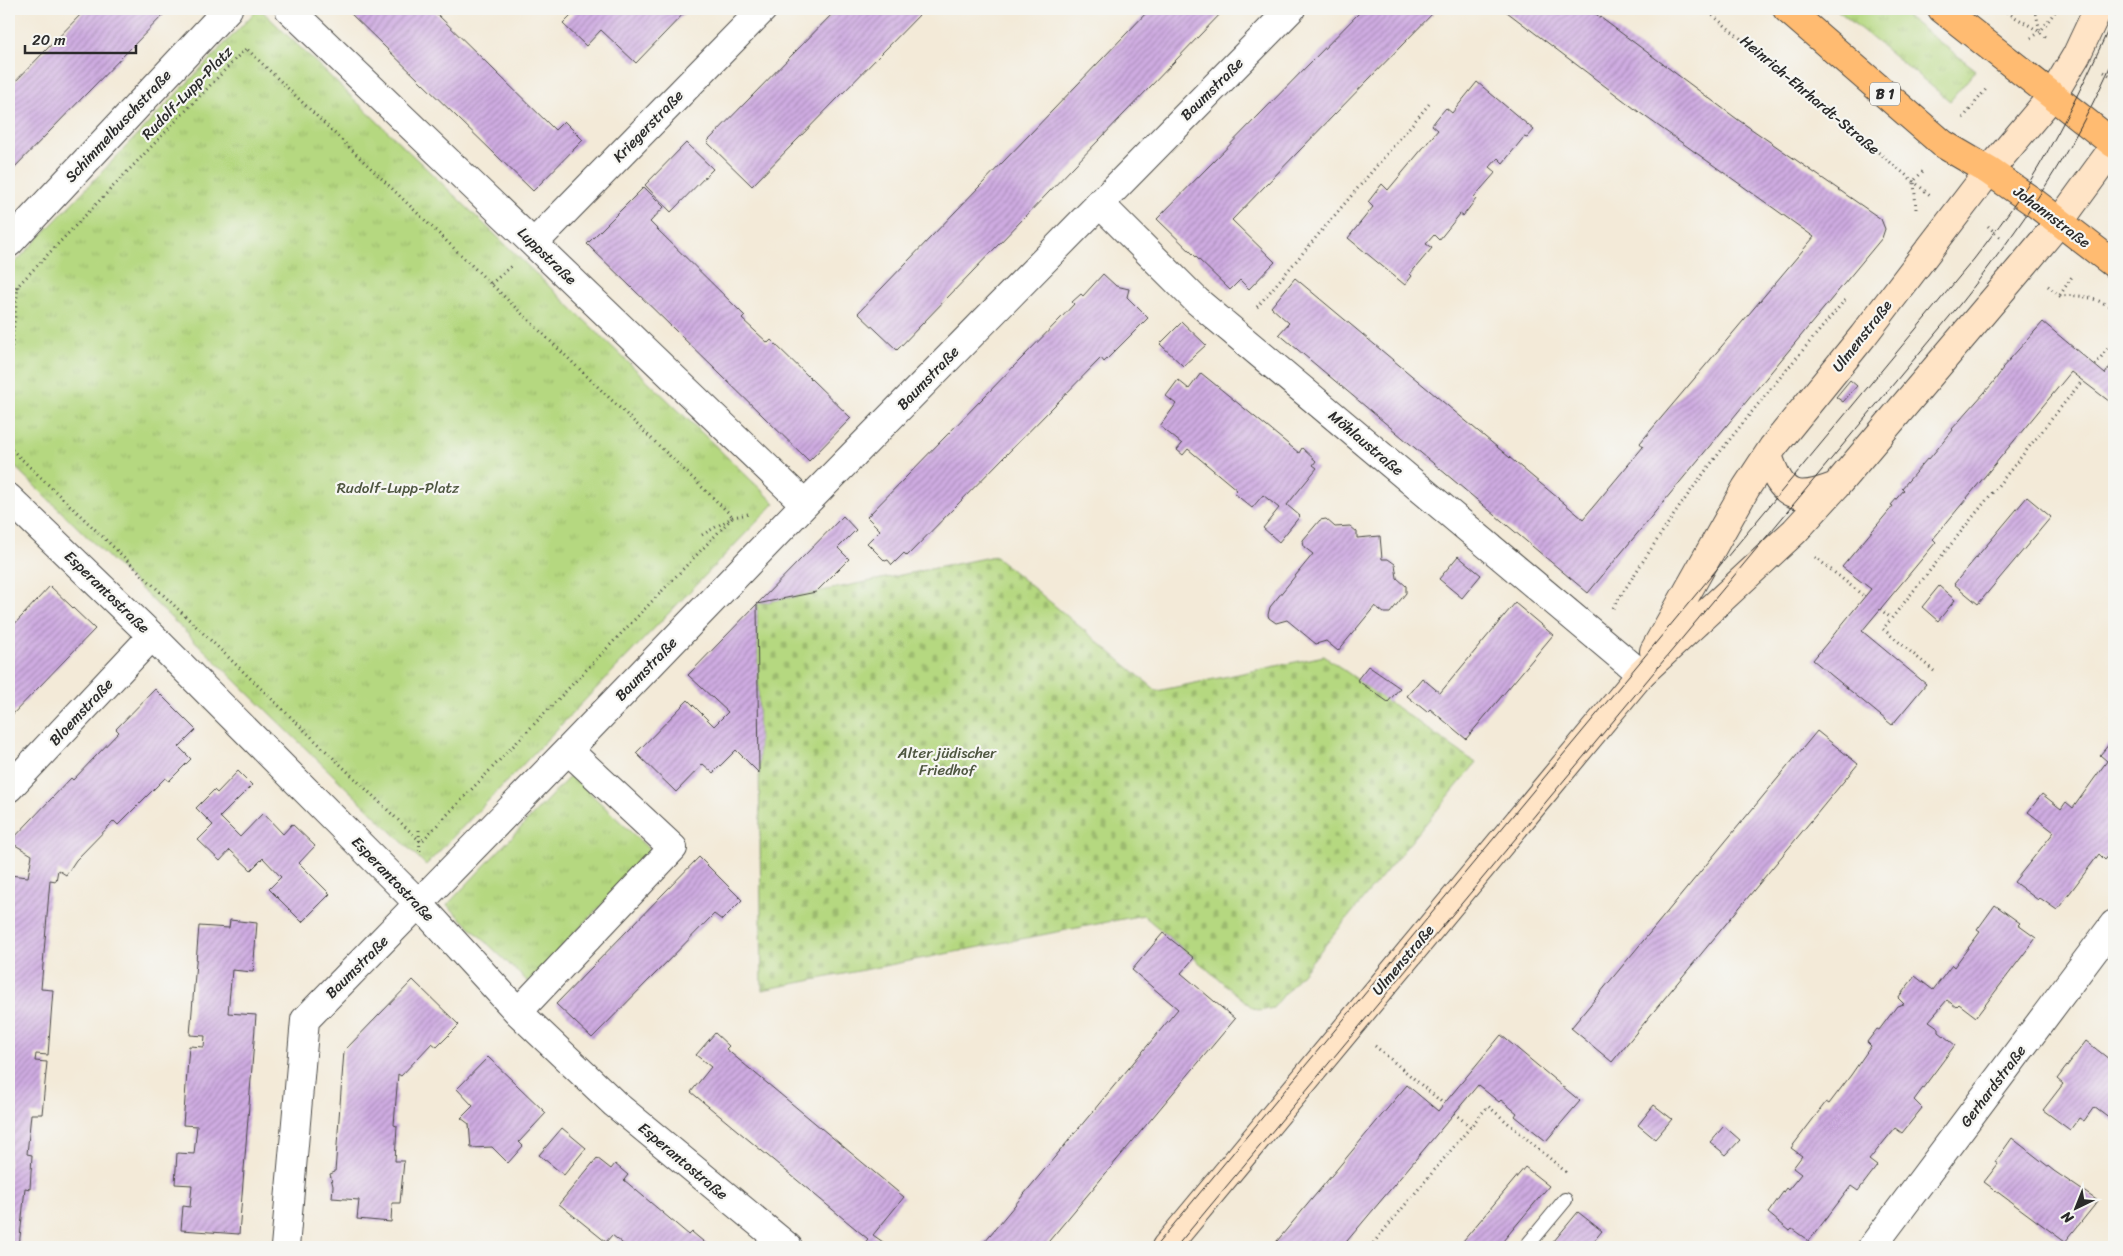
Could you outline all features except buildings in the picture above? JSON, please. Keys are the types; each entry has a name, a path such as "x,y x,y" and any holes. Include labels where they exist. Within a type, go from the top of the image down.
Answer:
{"main road":[{"name":"B 1","path":"1787,9 1943,144 1989,171"},
{"path":"1942,9 2114,145"},
{"name":"Ulmenstraße","path":"1641,674 1746,488 1768,455 1863,336 1989,171 2052,96 2076,56 2098,9"},
{"name":"Ulmenstraße","path":"1166,1247 1641,674 1789,536 1836,486 2060,221 2114,145"},
{"name":"Johannstraße","path":"1989,171 2060,221 2114,264"},
{"path":"1768,455 1775,476 1786,488 1800,496 1816,494 1836,486"}],"street":[{"name":"Schimmelbuschstraße","path":"9,242 228,9"},
{"name":"Luppstraße","path":"290,9 805,504"},
{"name":"Kriegerstraße","path":"534,243 762,9"},
{"name":"Baumstraße","path":"285,1247 305,1020 805,504 1291,9"},
{"name":"Möhlaustraße","path":"1099,203 1197,301 1641,674"},
{"name":"Esperantostraße","path":"9,498 152,636 419,904 518,1012 615,1104 788,1247"},
{"name":"Bloemstraße","path":"9,788 152,636"},
{"path":"518,1012 673,848 568,750"},
{"name":"Gerhardstraße","path":"1872,1247 2114,924"}],"lane":[{"path":"1526,1247 1565,1200"}],"path":[{"name":"Heinrich-Ehrhardt-Straße","path":"1705,9 1931,196"},
{"path":"2003,9 2015,19 2040,32"},
{"path":"2035,9 2040,32"},
{"path":"2040,32 2057,9"},
{"name":"Rudolf-Lupp-Platz","path":"9,295 246,48 733,516 421,842 9,447"},
{"path":"1965,114 1992,82"},
{"path":"1235,332 1430,103"},
{"path":"1914,181 1921,173"},
{"path":"2060,296 2069,282"},
{"path":"9,372 18,286"},
{"path":"2050,288 2060,296 2075,295 2088,297 2114,309"},
{"path":"2095,365 2114,340"},
{"path":"1934,671 1882,629 2082,381"},
{"path":"1789,536 1865,597"},
{"path":"1880,609 1891,618"},
{"path":"1350,1024 1444,1104"},
{"path":"1370,1247 1488,1106 1579,1183 1565,1200"},
{"path":"1454,1113 1471,1128"}],"green space":[{"name":"Rudolf-Lupp-Platz","path":"258,9 775,503 426,865 9,461 9,269"},
{"path":"1836,9 1897,9 1976,70 1950,101"},
{"name":"Alter jüdischer Friedhof","path":"995,556 1157,691 1324,656 1476,763 1273,1008 1260,1011 1253,1008 1143,915 762,990 757,604"},
{"path":"571,775 652,852 528,982 447,905"}],"tram line":[{"path":"1155,1247 1974,259 2038,168 2059,131 2114,17"},
{"path":"1176,1247 1983,275 2005,246 2064,156 2114,58"}]}
